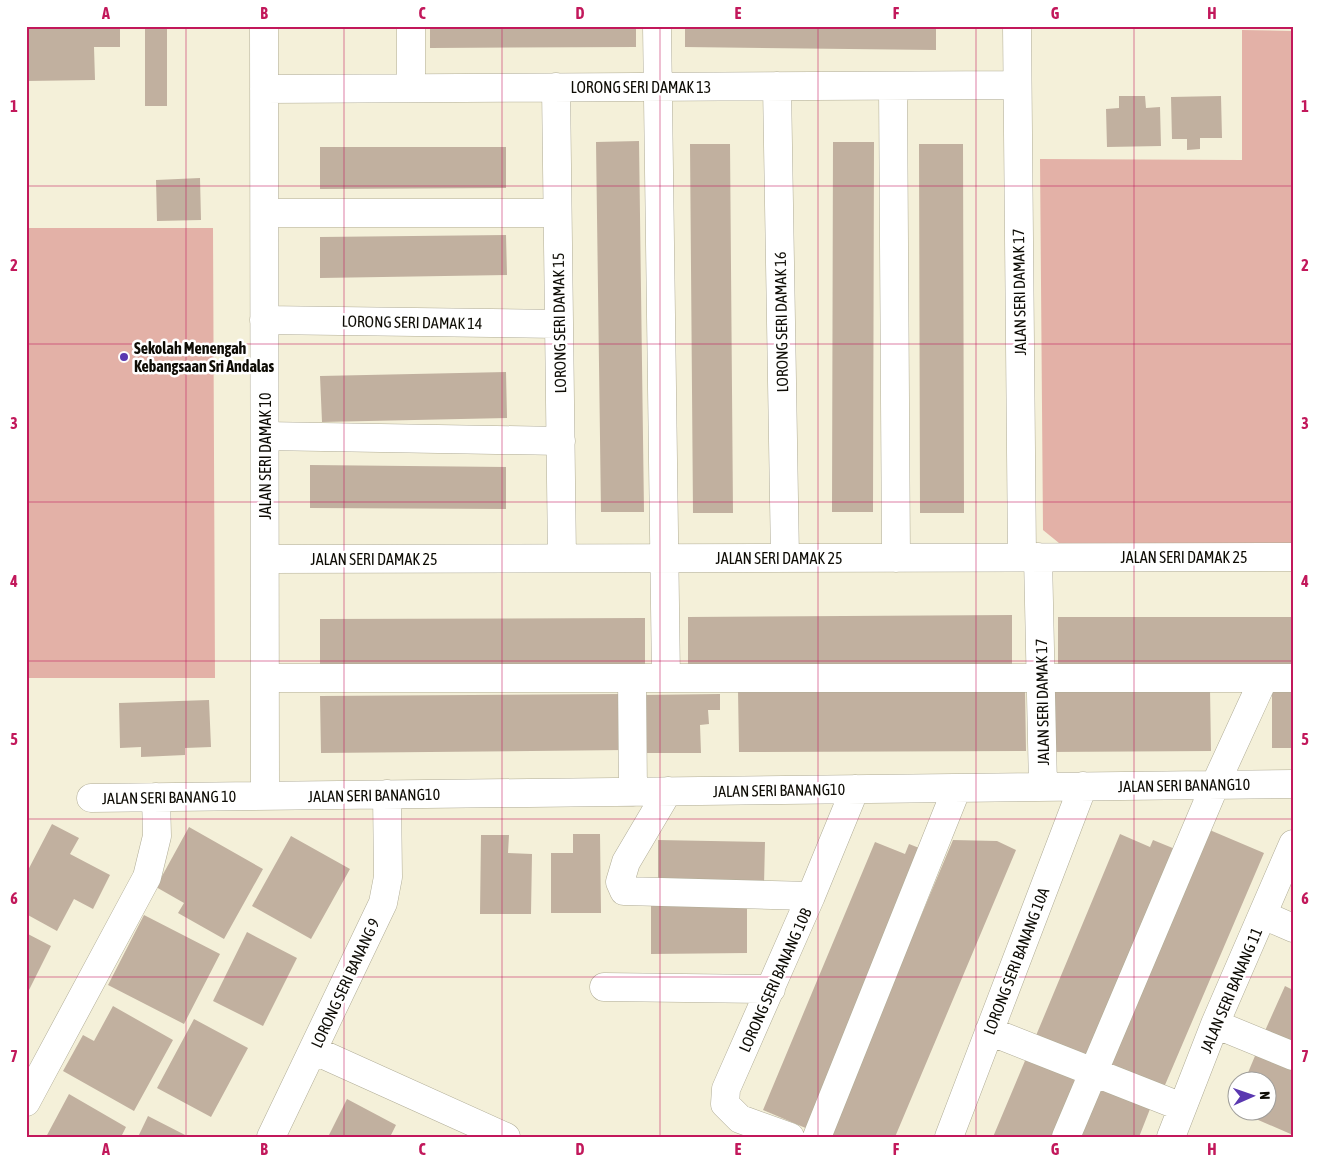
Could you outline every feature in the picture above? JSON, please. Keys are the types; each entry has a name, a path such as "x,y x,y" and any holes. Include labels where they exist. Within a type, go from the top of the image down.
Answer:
{"street":[{"name":"JALAN SERI DAMAK 10","path":"256,796 265,678 264,26"},
{"path":"411,26 411,88"},
{"path":"657,26 656,87 666,678"},
{"name":"JALAN SERI DAMAK 17","path":"1017,26 1030,557 1042,678 1043,786"},
{"name":"LORONG SERI DAMAK 13","path":"264,89 1017,85"},
{"name":"LORONG SERI DAMAK 16","path":"777,86 785,558"},
{"path":"893,86 896,558"},
{"name":"LORONG SERI DAMAK 15","path":"556,87 562,558"},
{"path":"264,213 558,213"},
{"name":"LORONG SERI DAMAK 14","path":"264,320 559,324"},
{"path":"265,436 561,441"},
{"name":"JALAN SERI DAMAK 25","path":"265,559 1293,557"},
{"path":"265,678 1293,678"},
{"path":"632,678 633,792"},
{"path":"1066,1137 1215,785 1264,678"},
{"name":"JALAN SERI BANANG10","path":"256,796 1293,784"},
{"name":"LORONG SERI BANANG 10A","path":"949,1137 1083,786"},
{"path":"817,1137 957,788"},
{"name":"LORONG SERI BANANG 10B","path":"790,1137 740,1119 725,1104 726,1089 811,896 855,789"},
{"path":"668,791 626,862 620,882 624,891 811,896"},
{"name":"LORONG SERI BANANG 9","path":"272,1137 387,890 387,794"},
{"name":"JALAN SERI BANANG 10","path":"91,798 256,796"},
{"path":"26,1102 147,877 157,836 156,797"},
{"name":"JALAN SERI BANANG 11","path":"1180,1127 1215,1024 1293,844"},
{"path":"1263,914 1293,928"},
{"path":"604,987 771,989"},
{"path":"1215,1024 1293,1056"},
{"path":"988,1031 1094,1070 1180,1127"},
{"path":"313,1050 506,1137"}],"shaded area":[{"path":"1242,30 1293,31 1293,550 1088,550 1059,543 1043,530 1040,159 1242,160"},
{"name":"Sekolah Menengah Kebangsaan Sri Andalas","path":"26,228 213,228 215,678 26,678"}],"building":[{"path":"26,26 120,26 120,47 94,47 95,80 26,81"},
{"path":"145,26 167,26 167,106 145,106"},
{"path":"430,26 636,26 636,47 430,48"},
{"path":"685,26 936,26 936,50 685,47"},
{"path":"1119,96 1145,96 1146,108 1160,107 1161,146 1107,147 1106,109 1119,108"},
{"path":"1221,96 1222,138 1200,138 1200,149 1187,150 1187,139 1172,139 1171,97"},
{"path":"639,141 644,512 601,512 596,142"},
{"path":"833,142 874,142 873,512 832,512"},
{"path":"690,144 730,144 733,513 693,513"},
{"path":"919,144 963,144 964,513 920,513"},
{"path":"320,147 506,147 506,188 320,189"},
{"path":"200,178 201,220 157,221 156,180"},
{"path":"506,235 507,275 320,278 320,237"},
{"path":"506,372 507,418 322,422 320,376"},
{"path":"310,465 506,467 506,509 310,508"},
{"path":"1012,615 1012,671 688,673 688,617"},
{"path":"1058,617 1293,617 1293,672 1058,672"},
{"path":"645,618 645,671 320,672 320,619"},
{"path":"1025,689 1026,751 739,752 738,690"},
{"path":"1210,689 1211,751 1046,752 1045,691"},
{"path":"1272,691 1293,691 1293,748 1272,748"},
{"path":"625,694 626,750 321,753 320,696"},
{"path":"720,694 720,710 708,710 709,724 700,725 701,753 646,753 645,695"},
{"path":"209,700 211,747 185,748 185,755 141,757 141,747 120,748 119,703"},
{"path":"52,824 79,838 70,854 110,875 93,909 74,899 57,931 26,914 26,874"},
{"path":"189,827 263,869 224,939 178,913 184,903 156,887"},
{"path":"1205,828 1264,853 1162,1092 1104,1066"},
{"path":"573,834 600,834 601,913 551,913 551,853 573,853"},
{"path":"1120,834 1150,847 1153,840 1180,851 1091,1062 1035,1038"},
{"path":"481,835 509,835 508,853 532,854 531,914 480,914"},
{"path":"291,836 350,869 311,939 252,906"},
{"path":"658,840 765,842 764,885 658,883"},
{"path":"953,840 997,841 1016,850 895,1137 828,1137"},
{"path":"875,842 905,854 909,844 932,853 815,1132 763,1110"},
{"path":"651,898 747,898 747,953 651,954"},
{"path":"144,915 220,954 184,1024 108,985"},
{"path":"247,932 297,958 263,1026 213,1001"},
{"path":"26,933 51,946 26,996"},
{"path":"1285,986 1293,990 1293,1046 1264,1033"},
{"path":"113,1006 173,1040 134,1111 63,1071 83,1035 94,1041"},
{"path":"194,1019 248,1048 211,1117 157,1088"},
{"path":"1257,1051 1293,1066 1293,1135 1258,1120 1276,1120 1276,1070 1249,1070"},
{"path":"1027,1056 1083,1080 1060,1137 993,1137"},
{"path":"1098,1087 1150,1109 1139,1137 1077,1137"},
{"path":"69,1094 126,1127 121,1137 46,1137"},
{"path":"347,1099 396,1125 390,1137 328,1137"},
{"path":"148,1116 189,1137 138,1137"}],"place":[{"name":"Sekolah Menengah Kebangsaan Sri Andalas","path":"124,357"}]}
